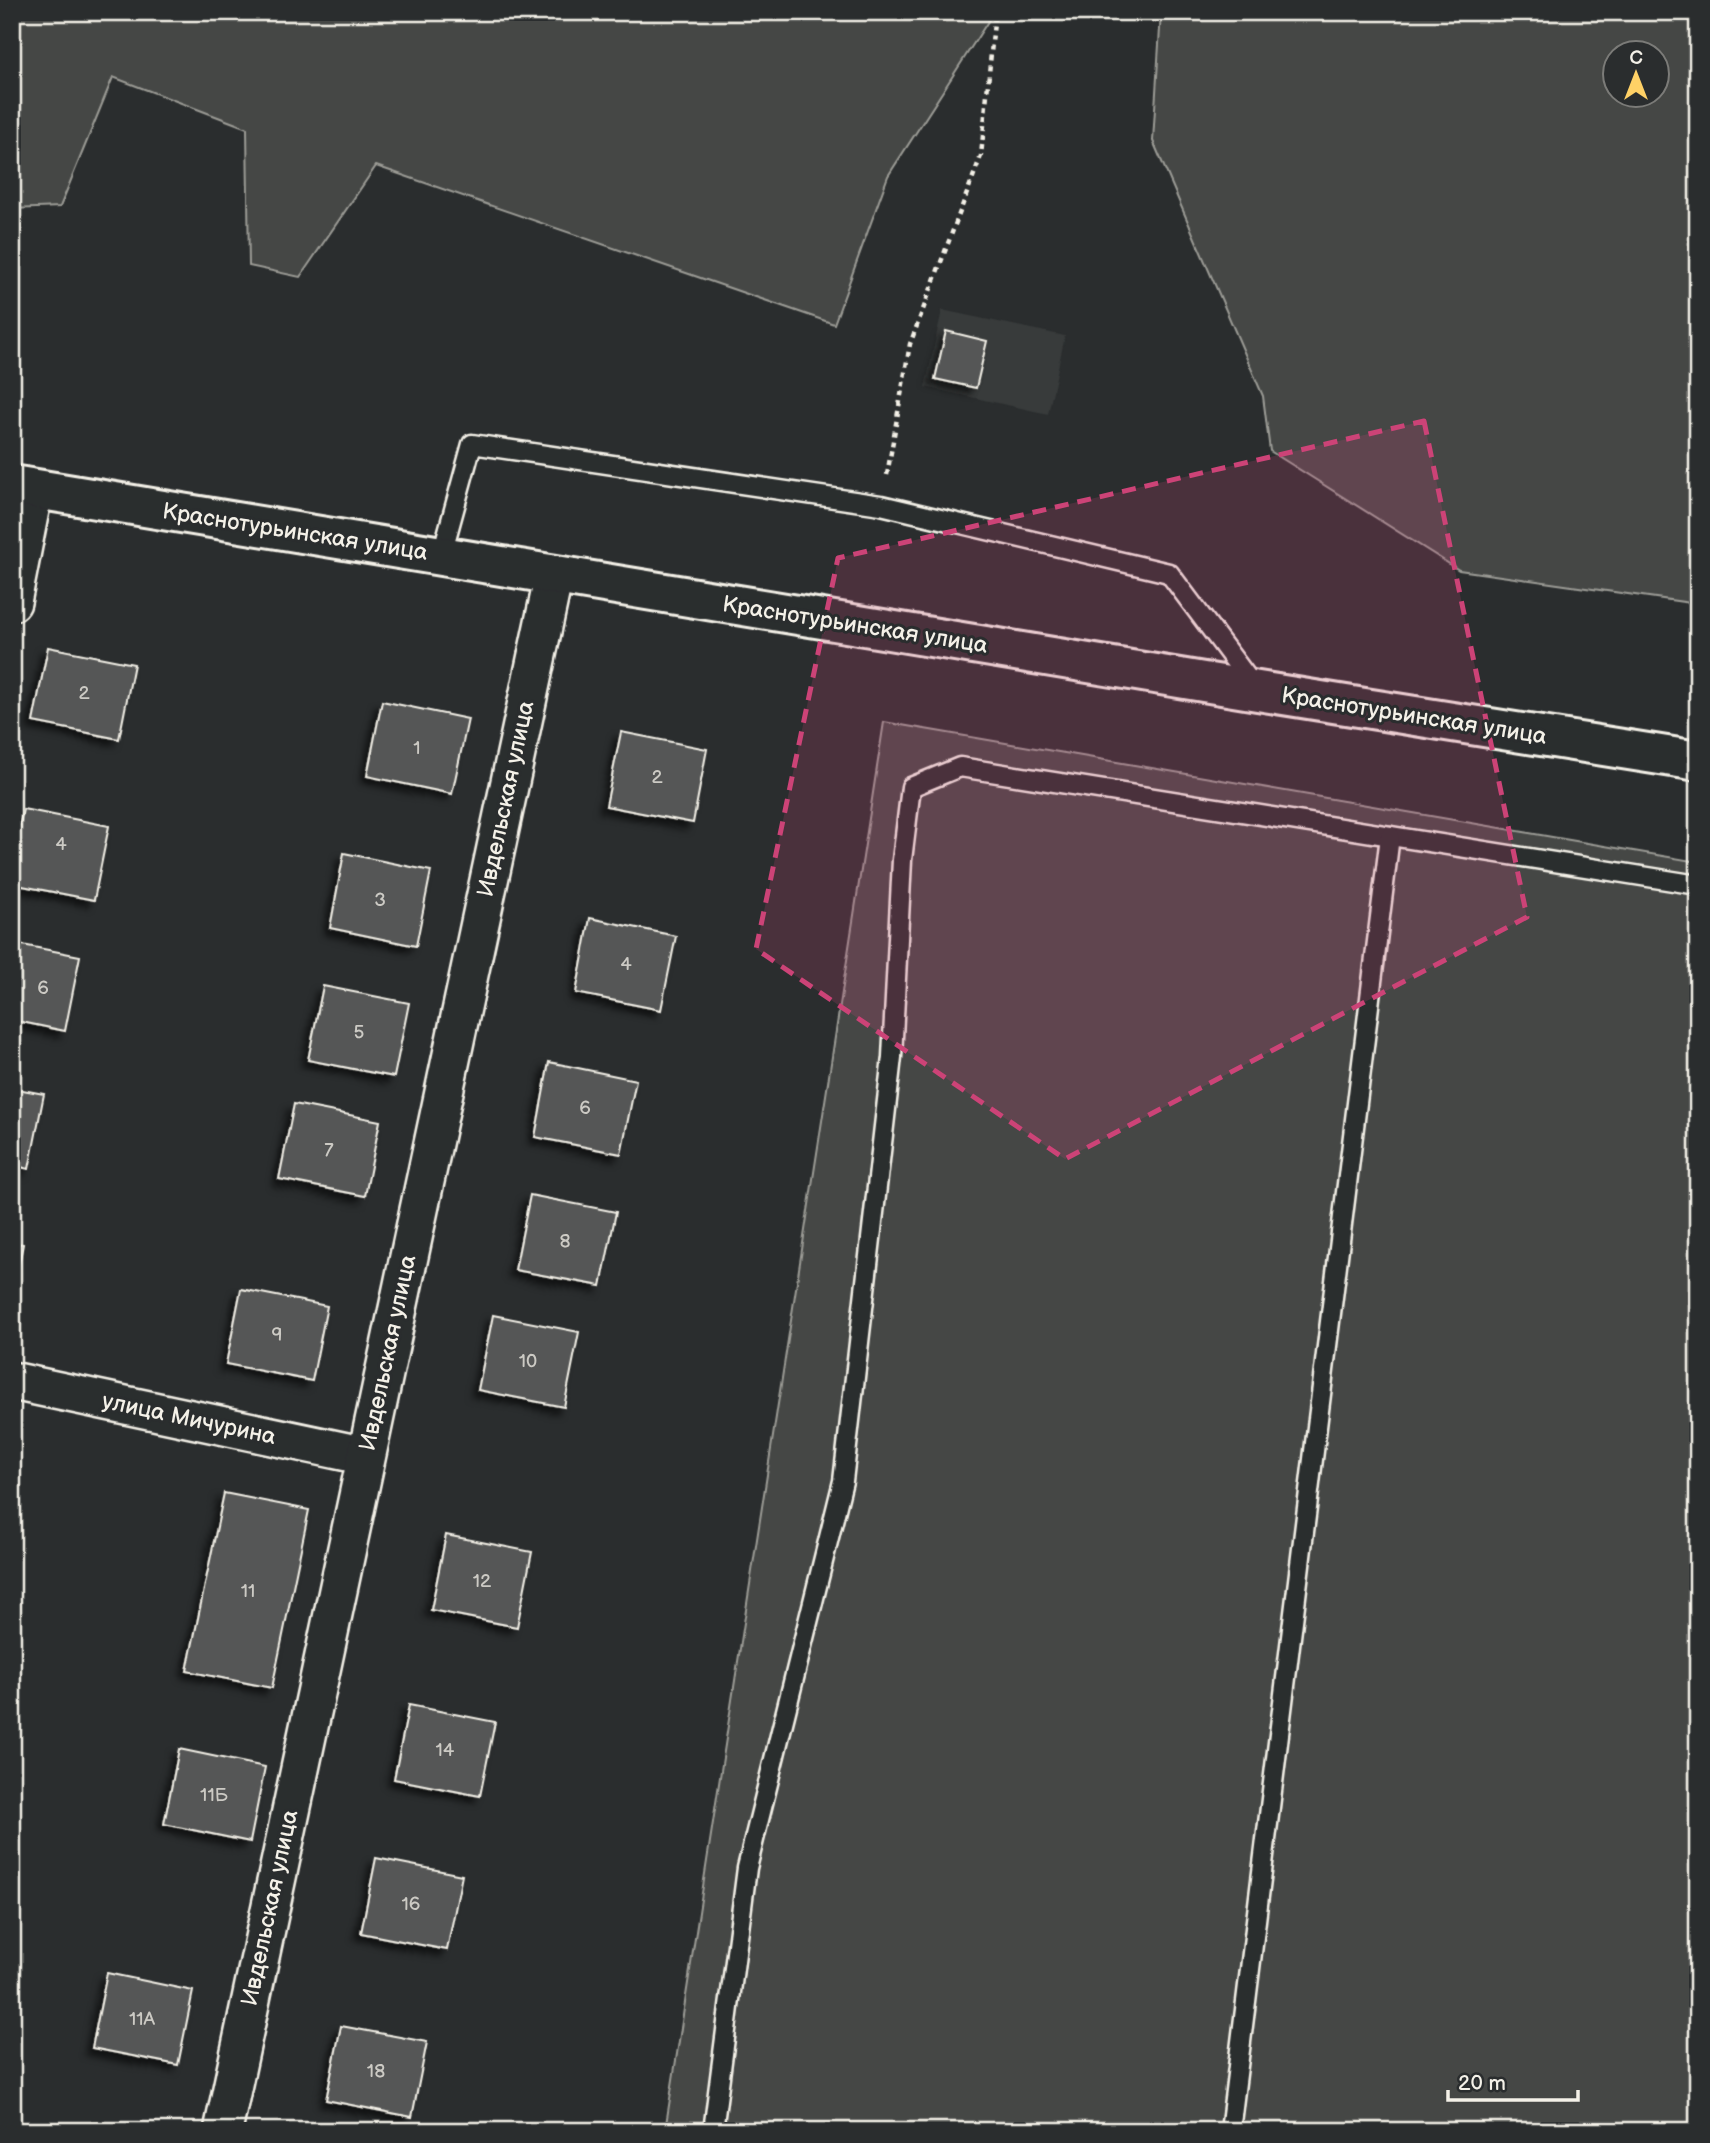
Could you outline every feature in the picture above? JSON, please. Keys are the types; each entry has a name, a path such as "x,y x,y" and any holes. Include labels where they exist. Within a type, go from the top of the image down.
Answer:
{"main road":[{"name":"Краснотурьинская улица","path":"23,487 1698,761"}],"street":[{"path":"12,602 23,487"},
{"name":"Ивдельская улица","path":"223,2131 554,575"},
{"name":"улица Мичурина","path":"12,1381 366,1456"}],"lane":[{"path":"442,557 472,444 881,505 1169,573 1258,691"},
{"path":"713,2131 747,1868 843,1481 892,1056 902,860 911,787 960,767 1698,885"},
{"path":"1230,2131 1390,836"}],"path":[{"path":"881,505 910,344 981,156 995,12"}],"highlighted area":[{"path":"1424,421 1527,917 1065,1159 756,949 838,558"}],"shaded area":[{"path":"12,12 994,12 888,176 834,324 376,166 300,277 249,266 247,128 113,77 60,207 12,209"},
{"path":"1161,12 1698,12 1698,604 1459,570 1270,451 1263,396 1153,141"},
{"path":"942,310 1065,336 1048,414 925,387"},
{"path":"884,722 1698,862 1698,2131 665,2131"}],"building":[{"path":"946,331 987,341 976,388 935,379"},
{"path":"48,647 134,664 119,739 33,722"},
{"path":"382,701 468,719 452,794 367,776"},
{"path":"621,732 707,749 693,823 606,806"},
{"path":"23,809 109,826 94,900 12,884 12,862"},
{"path":"344,853 431,871 416,946 330,928"},
{"path":"590,918 676,936 661,1010 576,993"},
{"path":"12,943 80,956 65,1031 12,1020"},
{"path":"323,986 409,1003 394,1077 308,1060"},
{"path":"549,1062 636,1080 621,1154 535,1137"},
{"path":"12,1088 44,1094 29,1169 12,1165"},
{"path":"294,1104 380,1121 365,1196 279,1179"},
{"path":"530,1195 616,1212 601,1286 515,1270"},
{"path":"12,1242 23,1244 12,1298"},
{"path":"241,1289 327,1306 312,1381 226,1364"},
{"path":"493,1315 579,1332 564,1407 478,1390"},
{"path":"224,1493 309,1510 272,1688 187,1671"},
{"path":"446,1535 532,1552 517,1627 431,1610"},
{"path":"409,1705 495,1722 480,1796 394,1779"},
{"path":"179,1749 265,1767 250,1842 164,1824"},
{"path":"376,1858 462,1875 447,1950 361,1933"},
{"path":"107,1973 193,1991 178,2065 92,2048"},
{"path":"341,2026 427,2042 412,2117 326,2100"}]}
